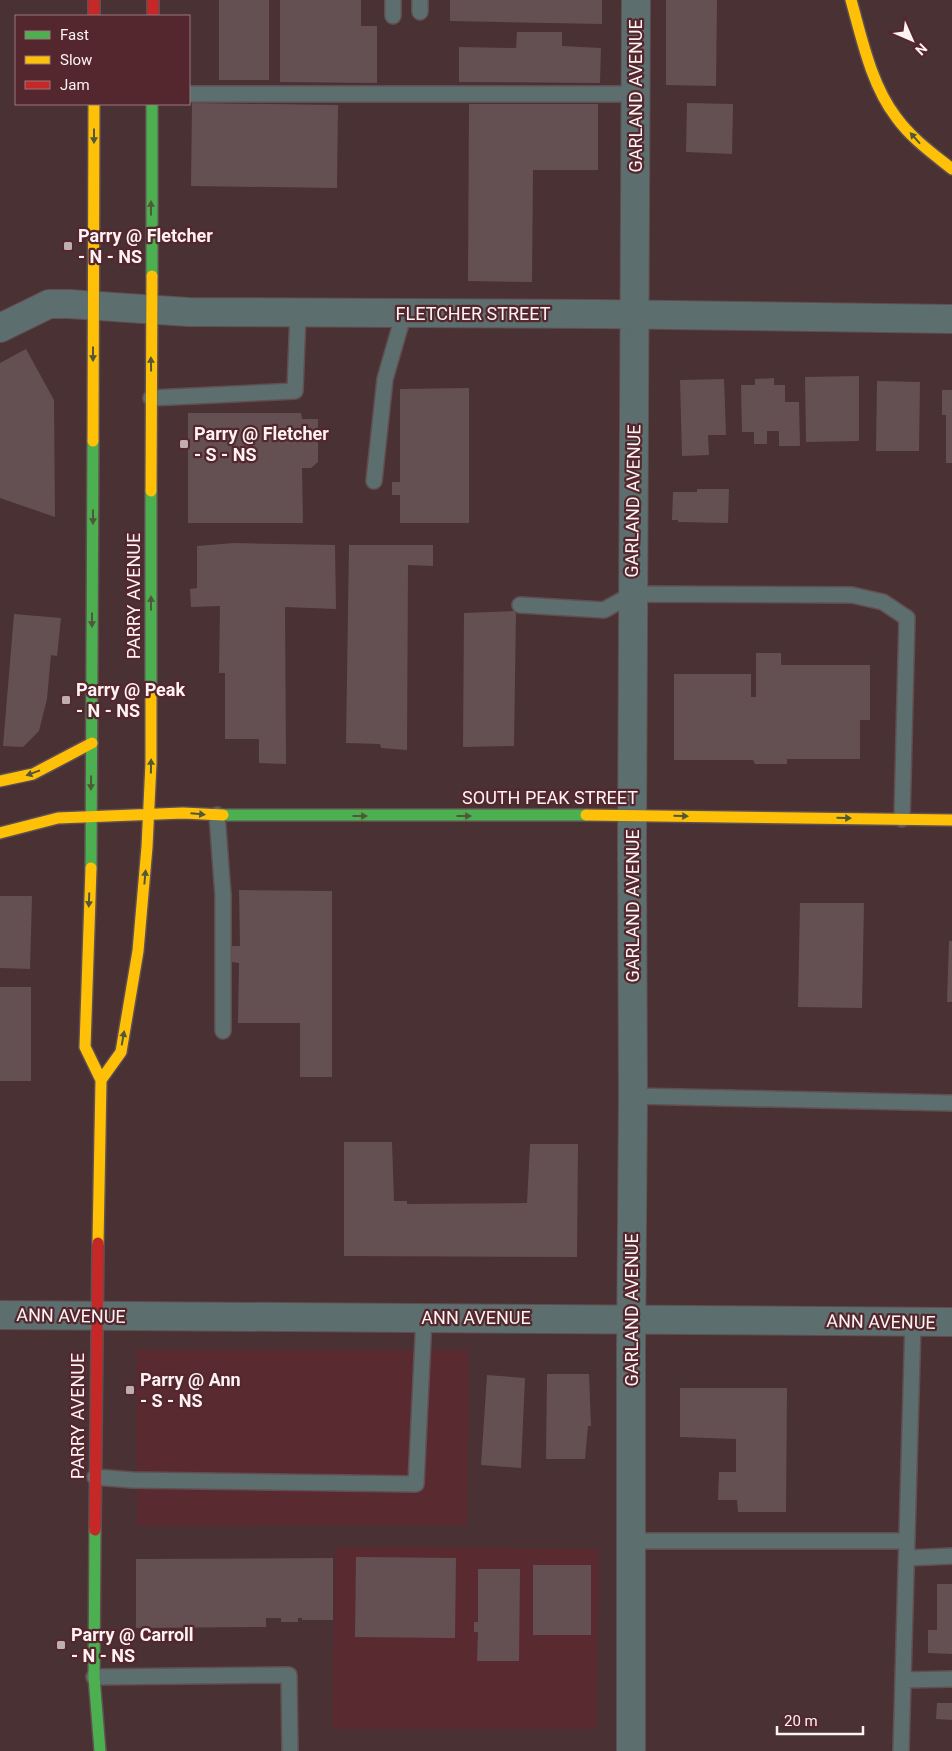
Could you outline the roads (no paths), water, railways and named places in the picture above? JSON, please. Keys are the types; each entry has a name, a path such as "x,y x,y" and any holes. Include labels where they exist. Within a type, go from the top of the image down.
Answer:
{"main road":[{"path":"94,0 94,15"},
{"path":"153,0 153,15"},
{"path":"851,0 880,88 895,116 920,144 952,169"},
{"name":"PARRY AVENUE","path":"94,105 92,744 84,1048 101,1080 94,1677 100,1751"},
{"name":"PARRY AVENUE","path":"101,1080 121,1052 138,951 149,814 151,763 150,310 152,105"},
{"path":"0,781 32,774 92,744"},
{"name":"SOUTH PEAK STREET","path":"0,833 58,818 183,812 217,815 633,815 952,820"}],"street":[{"name":"GARLAND AVENUE","path":"632,1751 632,594 636,0"},
{"name":"FLETCHER STREET","path":"0,328 49,304 93,305 188,312 635,314 952,319"},
{"name":"ANN AVENUE","path":"0,1315 952,1322"}],"lane":[{"path":"393,0 393,16"},
{"path":"190,94 636,94"},
{"path":"151,398 295,391 298,313"},
{"path":"374,481 385,379 404,314"},
{"path":"520,605 604,610 632,594 852,595 883,602 907,618 902,819"},
{"path":"217,815 223,895 223,1031"},
{"path":"633,1096 952,1103"},
{"path":"96,1477 132,1480 416,1484 424,1318"},
{"path":"901,1751 913,1322"},
{"path":"631,1541 907,1541"},
{"path":"907,1558 952,1556"},
{"path":"94,1677 289,1675 290,1751"},
{"path":"903,1680 952,1679"}],"place":[{"name":"Parry @ Fletcher - N - NS","path":"68,246"},
{"name":"Parry @ Fletcher - S - NS","path":"184,444"},
{"name":"Parry @ Peak - N - NS","path":"66,700"},
{"name":"Parry @ Ann - S - NS","path":"130,1390"},
{"name":"Parry @ Carroll - N - NS","path":"61,1645"}]}
